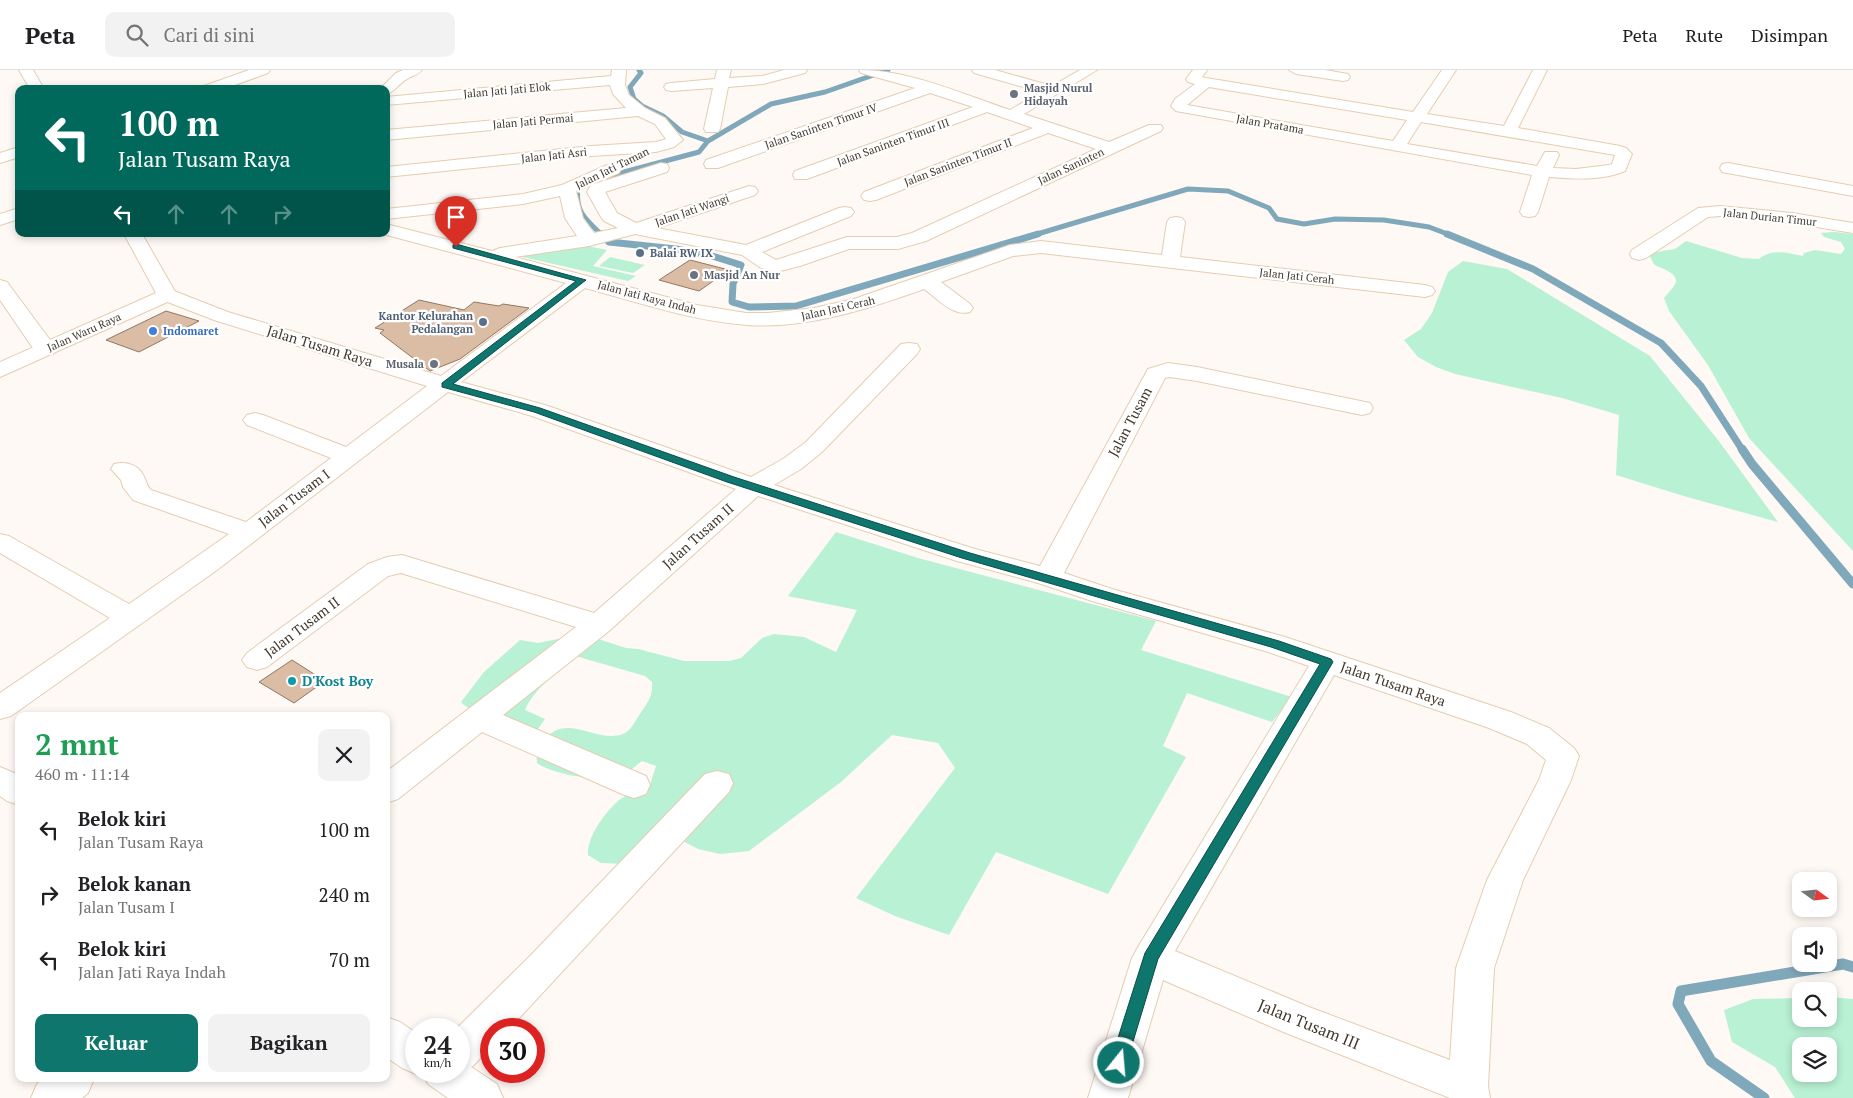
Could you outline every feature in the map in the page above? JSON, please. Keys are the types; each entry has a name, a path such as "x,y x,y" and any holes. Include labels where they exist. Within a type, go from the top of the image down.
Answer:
{"street":[{"path":"26,70 34,85"},
{"path":"226,85 263,70"},
{"path":"390,86 401,76 415,70"},
{"path":"676,70 669,93 723,77 763,80 798,71"},
{"path":"891,77 920,70"},
{"path":"980,70 1053,91"},
{"path":"1010,116 1090,70"},
{"path":"1296,70 1346,74"},
{"path":"1397,148 1449,70"},
{"path":"1509,132 1540,70"},
{"name":"Jalan Saninten","path":"868,71 930,88 985,108 1110,148"},
{"path":"1322,102 1346,74"},
{"path":"619,75 618,92 640,111 660,121 674,140 668,144 656,147"},
{"name":"Jalan Jati Jati Elok","path":"390,101 619,75"},
{"name":"Jalan Pratama","path":"1203,76 1322,102 1417,117 1615,149 1624,154 1619,168 1612,170 1576,174 1542,172 1397,148 1190,110 1179,106 1180,102 1203,76"},
{"path":"712,129 723,77"},
{"name":"Jalan Saninten Timur IV","path":"712,164 930,88"},
{"name":"Jalan Saninten Timur III","path":"801,176 985,108"},
{"name":"Jalan Jati Permai","path":"390,135 640,111"},
{"name":"Jalan Saninten Timur II","path":"870,196 1046,128"},
{"path":"1110,148 1155,128"},
{"path":"1529,212 1542,172 1560,140"},
{"name":"Jalan Jati Asri","path":"390,172 591,151 656,147"},
{"name":"Jalan Jati Taman","path":"390,214 523,199 568,189 610,171 656,147"},
{"name":"Jalan Saninten","path":"793,262 847,243 898,243 920,237 1110,148"},
{"path":"0,158 15,153"},
{"name":"Jalan Jati Wangi","path":"661,168 597,189 596,192 610,217 631,230 748,251 768,264 776,266 793,262"},
{"path":"1728,168 1853,191"},
{"name":"Jalan Jati Taman","path":"568,189 574,218 591,239"},
{"name":"Jalan Jati Wangi","path":"591,239 631,230 749,191"},
{"name":"Jalan Durian Timur","path":"1639,254 1704,212 1720,211 1792,218 1853,228"},
{"path":"748,251 845,212"},
{"path":"0,220 15,214"},
{"path":"1170,263 1176,222"},
{"name":"Jalan Jati Raya Indah","path":"390,230 491,255 696,311 747,319"},
{"path":"135,237 168,295"},
{"name":"Jalan Jati Raya Indah","path":"491,255 591,239"},
{"name":"Jalan Jati Cerah","path":"747,319 797,318 888,296 1010,251 1041,247 1285,275 1338,294 1357,283 1425,291"},
{"name":"Jalan Tusam I","path":"0,708 249,532 446,385 582,280"},
{"path":"926,281 963,308"},
{"name":"Jalan Waru Raya","path":"0,370 168,295"},
{"name":"Jalan Tusam Raya","path":"168,295 221,316 446,385 537,410 753,487 966,555 1048,577 1275,644 1500,720 1538,736 1563,756 1555,780 1505,880 1475,968 1469,1092"},
{"path":"4,297 45,349"},
{"name":"Jalan Tusam II","path":"390,787 599,624 753,487 792,464 814,447 908,349"},
{"name":"Jalan Tusam","path":"1048,577 1156,374 1168,370 1197,374 1362,408"},
{"path":"255,420 349,457"},
{"path":"123,469 133,478 135,487 142,495 249,532"},
{"path":"0,542 130,617"},
{"name":"Jalan Tusam II","path":"257,660 378,570 387,566 402,564 599,624"},
{"path":"1108,1098 1151,958 1327,662"},
{"path":"480,718 634,785"},
{"path":"0,779 15,789"},
{"path":"470,1042 542,969 717,783"},
{"name":"Jalan Tusam III","path":"1151,958 1469,1092"},
{"path":"390,1038 405,1048"},
{"path":"51,1098 70,1082"},
{"path":"460,1083 483,1098"}],"green space":[{"path":"1821,233 1853,234 1853,551 1749,438 1708,365 1669,311 1664,298 1676,283 1676,279 1670,273 1654,264 1649,253 1675,249 1686,241 1742,258 1759,259 1774,252 1803,256 1804,253 1815,250 1841,254 1845,249 1841,242 1824,237"},
{"path":"583,245 607,250 593,266 636,276 628,281 514,255"},
{"path":"610,257 645,265 633,273 599,266"},
{"path":"1463,261 1507,269 1650,356 1718,440 1778,522 1616,475 1619,415 1562,398 1455,374 1436,367 1418,357 1404,340 1421,329 1432,313 1448,272"},
{"path":"836,532 918,558 1156,621 1141,650 1292,697 1272,722 1187,693 1163,746 1186,757 1108,894 996,852 949,935 895,916 856,898 955,768 938,743 892,735 841,782 749,851 720,854 698,849 677,838 626,864 601,863 588,855 590,840 598,825 618,801 650,785 656,766 642,761 616,778 587,778 564,774 544,767 537,763 538,752 543,742 552,733 561,729 571,728 612,736 626,733 633,726 649,699 652,692 652,682 645,676 574,657 546,681 529,702 525,710 545,719 538,729 530,731 513,728 492,720 461,702 484,672 520,640 538,643 583,634 626,648 638,649 684,661 730,661 741,658 762,638 774,634 804,637 836,652 857,610 788,596"},
{"path":"1792,998 1792,1027 1837,1027 1837,998 1853,999 1853,1098 1795,1098 1775,1067 1732,1042 1724,1010 1753,999"}],"building":[{"name":"Masjid An Nur","path":"690,260 729,270 699,291 659,280"},
{"path":"419,300 464,310 474,302 529,308 460,359 430,371 380,333 384,330 375,328"},
{"name":"Indomaret","path":"166,311 199,321 139,352 106,340"},
{"name":"D'Kost Boy","path":"292,660 325,681 294,703 259,682"}],"waterway":[{"path":"639,70 641,73 630,87 634,99 642,106 663,116 682,132 708,141"},
{"path":"708,141 771,104 825,92 888,70"},
{"path":"609,176 699,152 708,141"},
{"path":"585,185 578,187 577,196 582,214 609,242 676,249 709,255 741,265 733,284 732,302 749,307 796,306 1038,234"},
{"path":"1034,235 1188,189 1228,191 1269,208 1277,219 1304,224 1335,219 1384,220 1429,227 1450,235"},
{"path":"1447,234 1533,269 1661,343 1701,386 1743,451"},
{"path":"1742,449 1752,464 1853,584"},
{"path":"1764,1098 1711,1061 1678,1004 1681,991 1843,964 1853,967"}],"place":[{"name":"Masjid Nurul Hidayah","path":"1014,94"},
{"name":"Balai RW IX","path":"640,253"},
{"name":"Masjid An Nur","path":"694,275"},
{"name":"Kantor Kelurahan Pedalangan","path":"483,322"},
{"name":"Indomaret","path":"153,331"},
{"name":"Musala","path":"434,364"},
{"name":"D'Kost Boy","path":"292,681"}],"route":[{"path":"456,247 582,280 446,385 537,410 731,480 966,555 1048,577 1102,595 1275,644 1327,662 1151,958 1119,1063"}]}
